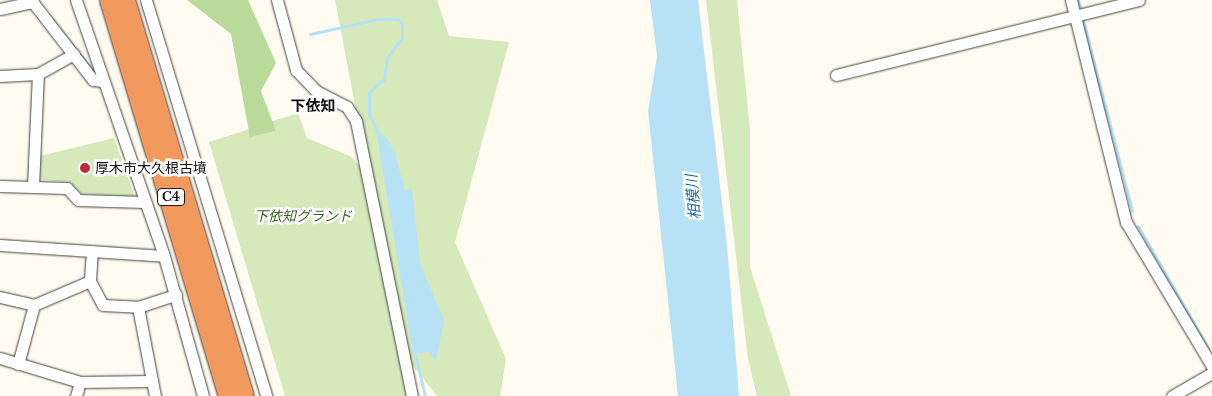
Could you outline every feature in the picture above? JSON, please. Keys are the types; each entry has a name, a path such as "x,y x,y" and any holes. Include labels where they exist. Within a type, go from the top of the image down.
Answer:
{"highway":[{"name":"C4","path":"109,0 228,396"},
{"name":"C4","path":"126,0 245,396"}],"street":[{"path":"76,0 102,81 164,256 203,396"},
{"path":"146,0 266,396"},
{"path":"276,0 296,70 316,91 348,107 356,121 412,396"},
{"path":"1071,0 1126,222 1212,366"},
{"path":"836,75 1139,0"},
{"path":"0,9 32,1 93,80 102,81"},
{"path":"0,76 38,74 74,54"},
{"path":"33,187 38,74"},
{"path":"0,186 67,188 78,200 144,202"},
{"path":"0,245 164,256"},
{"path":"92,251 90,281 103,305 138,307 176,295"},
{"path":"0,297 34,305 90,281"},
{"path":"18,364 34,305"},
{"path":"138,307 155,396"},
{"path":"0,358 80,382 152,382"},
{"path":"1172,396 1212,373"},
{"path":"76,396 80,382"}],"green space":[{"path":"187,0 248,0 276,63 261,91 276,131 250,137 231,34"},
{"name":"下依知グランド","path":"335,0 437,0 449,36 509,42 455,242 506,359 500,396 437,396 406,357 414,396 285,396 209,142 298,113 307,138 350,156 365,172 381,242"},
{"path":"706,0 737,0 750,130 750,267 791,396 757,396 748,359"},
{"path":"114,138 135,197 82,194 71,183 38,179 40,156"}],"water":[{"name":"相模川","path":"650,0 698,0 727,245 739,396 678,396 648,111 657,56"},
{"path":"376,129 387,138 395,154 405,190 412,189 420,263 444,321 436,360 428,352 413,354"}],"waterway":[{"path":"1078,0 1080,7"},
{"path":"310,34 378,19 398,19 402,24 402,38 387,58 384,79 369,92 369,114 377,131"},
{"path":"53,20 89,66"},
{"path":"1083,20 1132,211"},
{"path":"1138,226 1208,348"},
{"path":"414,351 425,396"}],"place":[{"name":"厚木市大久根古墳","path":"85,168"}],"district":[{"name":"下依知","path":"313,106"}]}
